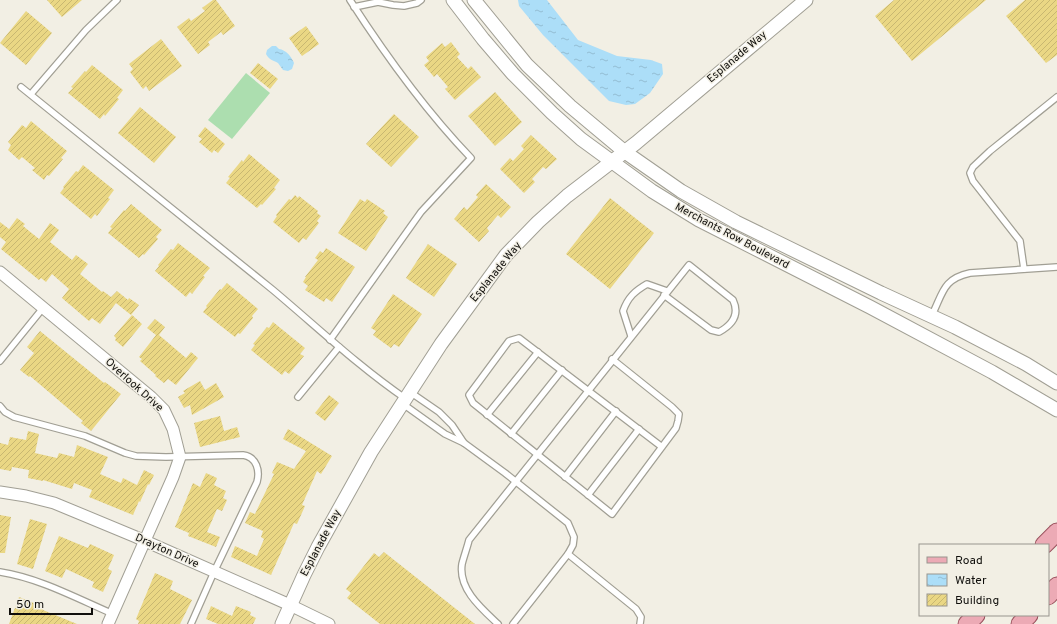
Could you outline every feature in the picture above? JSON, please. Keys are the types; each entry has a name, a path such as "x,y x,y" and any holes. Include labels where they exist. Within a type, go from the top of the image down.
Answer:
{"main road":[{"path":"1045,544 1057,532"},
{"path":"1049,595 1057,586"},
{"path":"967,624 975,616"},
{"path":"1020,624 1028,616"}],"street":[{"name":"Merchants Row Boulevard","path":"453,0 483,39 513,74 552,113 581,139 658,195 699,220 870,307 992,372 1057,410"},
{"name":"Merchants Row Boulevard","path":"474,0 527,65 570,106 625,152 681,190 736,222 931,317 955,327 1026,364 1057,383"},
{"name":"Esplanade Way","path":"282,624 307,568 371,452 407,398 440,344 506,255 538,222 567,196 625,152 806,0"},
{"name":"Overlook Drive","path":"0,272 151,397 164,410 173,429 180,457"},
{"path":"923,335 931,317"},
{"path":"110,619 163,502 180,457"},
{"name":"Drayton Drive","path":"0,492 26,496 54,503 145,541 290,605 329,624"}],"lane":[{"path":"31,94 86,30 118,0"},
{"path":"330,340 421,212 471,158 441,126 406,81 373,37 350,0"},
{"path":"354,7 378,2 404,6 417,3 421,0"},
{"path":"21,87 276,293 330,340 386,385 407,398 439,412 452,425 464,443"},
{"path":"1024,269 1020,241 973,181 970,173 973,167 990,152 1057,97"},
{"path":"498,624 473,599 464,581 462,566 469,540 631,336 666,293 689,265 733,300 736,307 736,315 725,329 718,332 711,330 666,293 647,284 638,289 629,298 623,310 631,336"},
{"path":"931,317 948,283 959,276 1057,267"},
{"path":"0,361 43,308"},
{"path":"612,360 679,414 676,428 662,447 612,514 487,415 473,403 469,395 510,341 519,338 662,447"},
{"path":"298,397 339,347"},
{"path":"487,415 538,352"},
{"path":"511,434 562,370"},
{"path":"407,398 445,434 464,443 568,523 574,537 573,545 568,554 513,624"},
{"path":"0,406 5,412 14,417 85,436 136,456 247,456 256,463 259,473 257,482 191,624"},
{"path":"565,477 616,411"},
{"path":"588,495 639,429"},
{"path":"568,554 636,609 641,617 640,624"},
{"path":"0,572 20,576 52,588 110,619"}],"green space":[{"path":"246,73 270,93 232,139 208,120"}],"water":[{"path":"518,0 547,0 578,40 617,56 651,60 662,64 663,74 650,93 635,104 626,105 609,101 543,35 519,6"},
{"path":"272,46 276,46 290,56 294,63 292,69 288,71 283,70 278,63 268,58 266,54 267,50"}],"building":[{"path":"47,0 82,0 62,17"},
{"path":"213,0 216,0 235,26 223,35 221,32 208,42 210,45 198,54 177,27 189,18 191,21 205,11 202,8"},
{"path":"894,0 986,0 912,61 875,16"},
{"path":"1025,0 1057,0 1057,55 1046,63 1006,16"},
{"path":"26,11 52,33 26,65 0,43"},
{"path":"306,26 319,44 302,56 289,38"},
{"path":"161,39 182,66 149,91 146,86 143,89 130,72 133,69 129,64"},
{"path":"451,42 460,54 457,57 468,69 471,66 481,77 455,100 445,89 448,87 437,74 434,77 424,65 429,61 426,57 442,43 445,47"},
{"path":"258,63 278,79 270,89 250,73"},
{"path":"92,65 123,90 117,98 119,99 105,116 104,114 100,119 68,93 73,88 71,87"},
{"path":"495,92 522,122 495,146 468,116"},
{"path":"140,107 176,137 154,163 118,133"},
{"path":"394,114 419,137 391,167 366,144"},
{"path":"31,121 67,151 61,158 63,159 44,180 32,170 35,168 22,157 19,160 8,150 11,145 8,142 22,125 26,128"},
{"path":"205,127 225,144 218,153 214,150 212,153 199,142 202,139 198,136"},
{"path":"531,135 557,159 546,169 543,167 532,179 535,182 524,193 500,169 510,158 513,161 524,149 521,146"},
{"path":"249,154 280,180 274,188 276,189 262,205 261,204 257,208 226,183 230,178 228,177"},
{"path":"83,165 114,190 108,198 110,199 97,216 95,214 91,219 60,193 76,171 78,172"},
{"path":"486,184 511,207 501,218 498,215 487,228 489,231 479,242 454,219 464,207 467,210 478,197 476,195"},
{"path":"295,195 298,198 299,196 318,211 317,213 321,216 317,221 319,223 306,240 303,238 299,243 273,222 277,216 276,215 289,199 291,200"},
{"path":"610,198 654,233 610,289 566,254"},
{"path":"360,199 365,202 367,199 385,211 383,213 388,217 366,251 338,233"},
{"path":"131,204 162,230 156,237 158,239 144,255 143,254 139,258 108,233 112,228 110,227"},
{"path":"17,218 25,224 23,226 39,239 50,223 59,230 50,242 72,260 76,255 88,264 80,274 102,292 103,291 111,297 117,291 128,300 129,298 139,305 131,315 116,303 100,324 92,318 89,321 62,298 69,289 52,274 46,282 41,278 39,280 1,249 6,242 0,237 0,222 9,229"},
{"path":"178,243 210,268 203,276 205,277 192,294 190,292 186,297 155,271 171,249 173,250"},
{"path":"428,244 457,264 434,297 406,278"},
{"path":"326,248 355,267 332,302 326,298 324,302 305,290 308,286 303,282 318,260 315,258 320,251 323,253"},
{"path":"227,283 258,309 252,316 253,318 240,334 238,333 235,337 203,312 220,289 221,290"},
{"path":"393,294 422,314 399,347 394,344 391,348 373,335 376,331 371,328"},
{"path":"132,315 142,324 123,347 115,340 116,338 114,336"},
{"path":"155,319 165,327 159,335 186,358 191,352 198,358 176,385 168,379 164,383 140,361 142,359 139,357 156,335 147,328"},
{"path":"273,322 305,348 300,354 304,356 289,374 285,371 282,375 251,350 255,345 253,344"},
{"path":"40,331 104,383 105,382 121,394 91,431 81,423 83,421 30,376 29,377 20,370 34,353 27,347"},
{"path":"200,381 205,390 216,383 224,397 192,415 190,405 184,408 178,397 185,393 183,391"},
{"path":"329,395 339,403 325,421 315,413"},
{"path":"220,416 224,431 237,427 240,437 200,447 194,423"},
{"path":"288,429 332,456 321,474 317,471 302,505 305,506 297,524 294,523 271,575 231,557 235,546 257,556 264,539 261,537 263,531 245,523 250,512 255,514 274,474 272,473 277,462 294,469 306,451 283,439"},
{"path":"28,431 39,434 35,453 57,458 59,453 74,457 77,445 108,457 100,474 121,483 123,478 137,485 144,470 154,475 133,515 89,497 92,490 74,483 72,489 43,480 28,478 29,470 12,467 11,471 0,469 0,443 8,445 10,437 26,440"},
{"path":"206,473 217,478 214,485 226,491 223,498 227,500 222,511 217,509 207,532 220,537 216,547 188,536 189,533 175,527 193,483 200,487"},
{"path":"0,515 11,517 5,553 0,553"},
{"path":"30,519 47,524 33,569 17,564"},
{"path":"59,536 88,548 90,544 114,555 108,569 112,571 103,592 92,587 94,582 66,569 62,578 45,571"},
{"path":"384,552 475,624 380,624 347,598 351,593 346,589 374,553 379,557"},
{"path":"155,573 173,581 170,589 192,600 180,624 138,624 139,621 136,619"},
{"path":"19,597 44,607 43,610 77,624 9,624"},
{"path":"211,606 232,616 236,606 251,612 250,615 256,618 253,624 218,624 206,619"}]}
